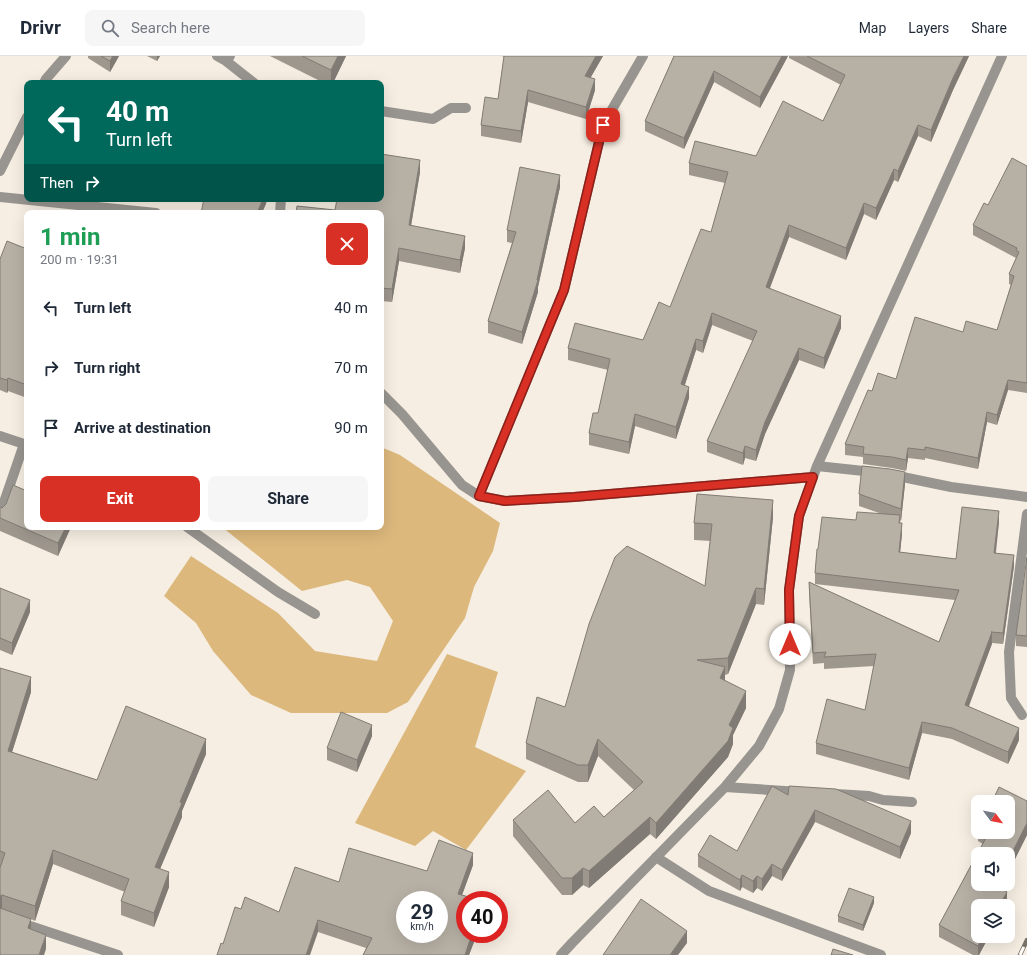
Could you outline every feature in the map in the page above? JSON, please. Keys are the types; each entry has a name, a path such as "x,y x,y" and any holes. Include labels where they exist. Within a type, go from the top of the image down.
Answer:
{"street":[{"path":"46,80 66,56"},
{"path":"479,496 564,290 603,125 643,56"},
{"path":"561,955 724,787 759,746 779,709 790,670 789,590 799,516 817,466 1002,56"},
{"path":"224,58 250,80"},
{"path":"384,111 433,119 451,108 466,108"},
{"path":"0,171 24,123"},
{"path":"0,197 24,199"},
{"path":"49,202 127,210"},
{"path":"384,396 402,414 462,485 479,496 505,501 574,497 813,477"},
{"path":"0,436 24,445"},
{"path":"0,514 24,448"},
{"path":"817,466 891,474 951,487 1027,496"},
{"path":"1022,715 1011,698 1009,652 1027,514"},
{"path":"191,530 278,592 315,614"},
{"path":"724,787 808,792"},
{"path":"823,793 869,796 883,800 912,802"},
{"path":"656,857 709,891 881,955"},
{"path":"0,916 118,955"}],"shaded area":[{"path":"384,448 400,455 500,523 493,551 474,587 465,618 408,702 387,713 291,713 251,695 213,651 196,623 164,596 191,556 278,613 315,651 377,661 393,621 370,587 347,580 302,591 226,530 384,530"},
{"path":"447,654 498,672 475,747 526,771 466,850 433,831 415,846 355,823"}],"building":[{"path":"101,56 113,56 110,61"},
{"path":"302,56 338,56 331,70"},
{"path":"504,56 596,56 585,76 595,79 586,107 528,90 521,131 481,125 485,97 498,99"},
{"path":"674,56 782,56 760,97 714,71 684,138 645,121"},
{"path":"807,56 964,56 931,130 918,125 898,171 894,169 876,208 864,203 846,248 789,225 766,287 841,316 824,358 799,348 765,422 756,450 745,446 743,453 707,441 757,331 712,313 703,341 696,339 681,384 689,387 676,427 635,414 629,442 589,433 593,413 598,413 610,359 568,348 575,323 643,340 659,302 670,307 701,229 711,232 728,172 689,163 695,141 756,156 783,101 823,121 845,75"},
{"path":"384,154 420,160 409,225 465,236 460,260 399,248 392,289 384,288 384,210 335,210 336,202 384,202"},
{"path":"1012,158 1027,166 1027,383 1008,380 997,415 987,412 978,458 925,447 925,450 908,448 906,460 863,454 864,447 845,444 868,390 872,391 878,373 896,379 915,317 963,332 966,321 997,330 1014,276 1009,274 1019,252 1016,250 1017,248 973,225 984,203 988,205"},
{"path":"520,167 560,175 538,280 522,332 488,321 516,232 507,230"},
{"path":"203,202 262,202 258,210 202,210"},
{"path":"297,206 335,210 296,210"},
{"path":"7,241 24,248 24,384 8,378 7,380 0,378 0,259"},
{"path":"862,466 905,472 901,509 859,494"},
{"path":"13,485 24,490 24,528 0,518 0,507 2,508 6,504"},
{"path":"697,494 773,500 764,589 756,588 728,658 697,660 725,667 720,678 746,691 729,725 733,728 728,741 656,823 650,817 589,871 583,868 572,878 562,878 513,820 548,790 575,823 594,806 604,817 643,782 598,739 588,765 578,765 526,743 537,697 565,707 589,624 615,557 627,546 705,586 712,524 694,523"},
{"path":"962,507 999,511 994,553 1014,555 1003,633 992,632 965,705 1019,728 1008,752 952,728 922,722 909,768 816,743 827,699 865,710 876,654 824,657 826,652 813,653 809,582 939,642 959,590 815,573 822,517 856,520 857,512 900,515 899,523 902,523 899,552 956,559"},
{"path":"28,530 64,530 58,543"},
{"path":"1027,557 1027,636 1016,635"},
{"path":"0,588 30,600 12,643 0,638"},
{"path":"0,668 31,677 8,751 97,780 126,706 206,739 180,802 182,803 155,867 169,872 154,913 121,901 129,879 53,850 35,906 2,895 0,896 0,868 5,853 0,851"},
{"path":"341,712 372,725 357,760 327,748"},
{"path":"772,786 788,795 789,786 836,789 911,821 900,847 815,810 782,870 772,864 762,879 757,876 753,881 742,875 740,880 698,855 710,835 737,851"},
{"path":"999,787 1015,795 995,795"},
{"path":"1015,795 1027,801 1027,823 1015,847 981,847 985,839 1015,839"},
{"path":"439,840 473,853 459,891 456,891 456,943 469,943 465,955 363,955 372,938 318,920 306,955 217,955 221,943 223,944 235,907 241,909 245,897 279,912 295,867 339,882 349,848 427,871"},
{"path":"971,866 971,891 1007,892 1003,899 971,899 971,942 939,925"},
{"path":"849,888 874,897 863,925 838,916"},
{"path":"641,899 687,931 670,955 603,955"},
{"path":"0,908 31,919 28,928 46,935 39,955 0,955"},
{"path":"972,943 980,943 978,946"},
{"path":"833,949 853,955 831,955"}],"railway":[{"path":"1020,955 1027,940"}],"route":[{"path":"603,125 564,290 479,496 505,501 574,497 813,477 799,516 789,590 790,644"}]}
